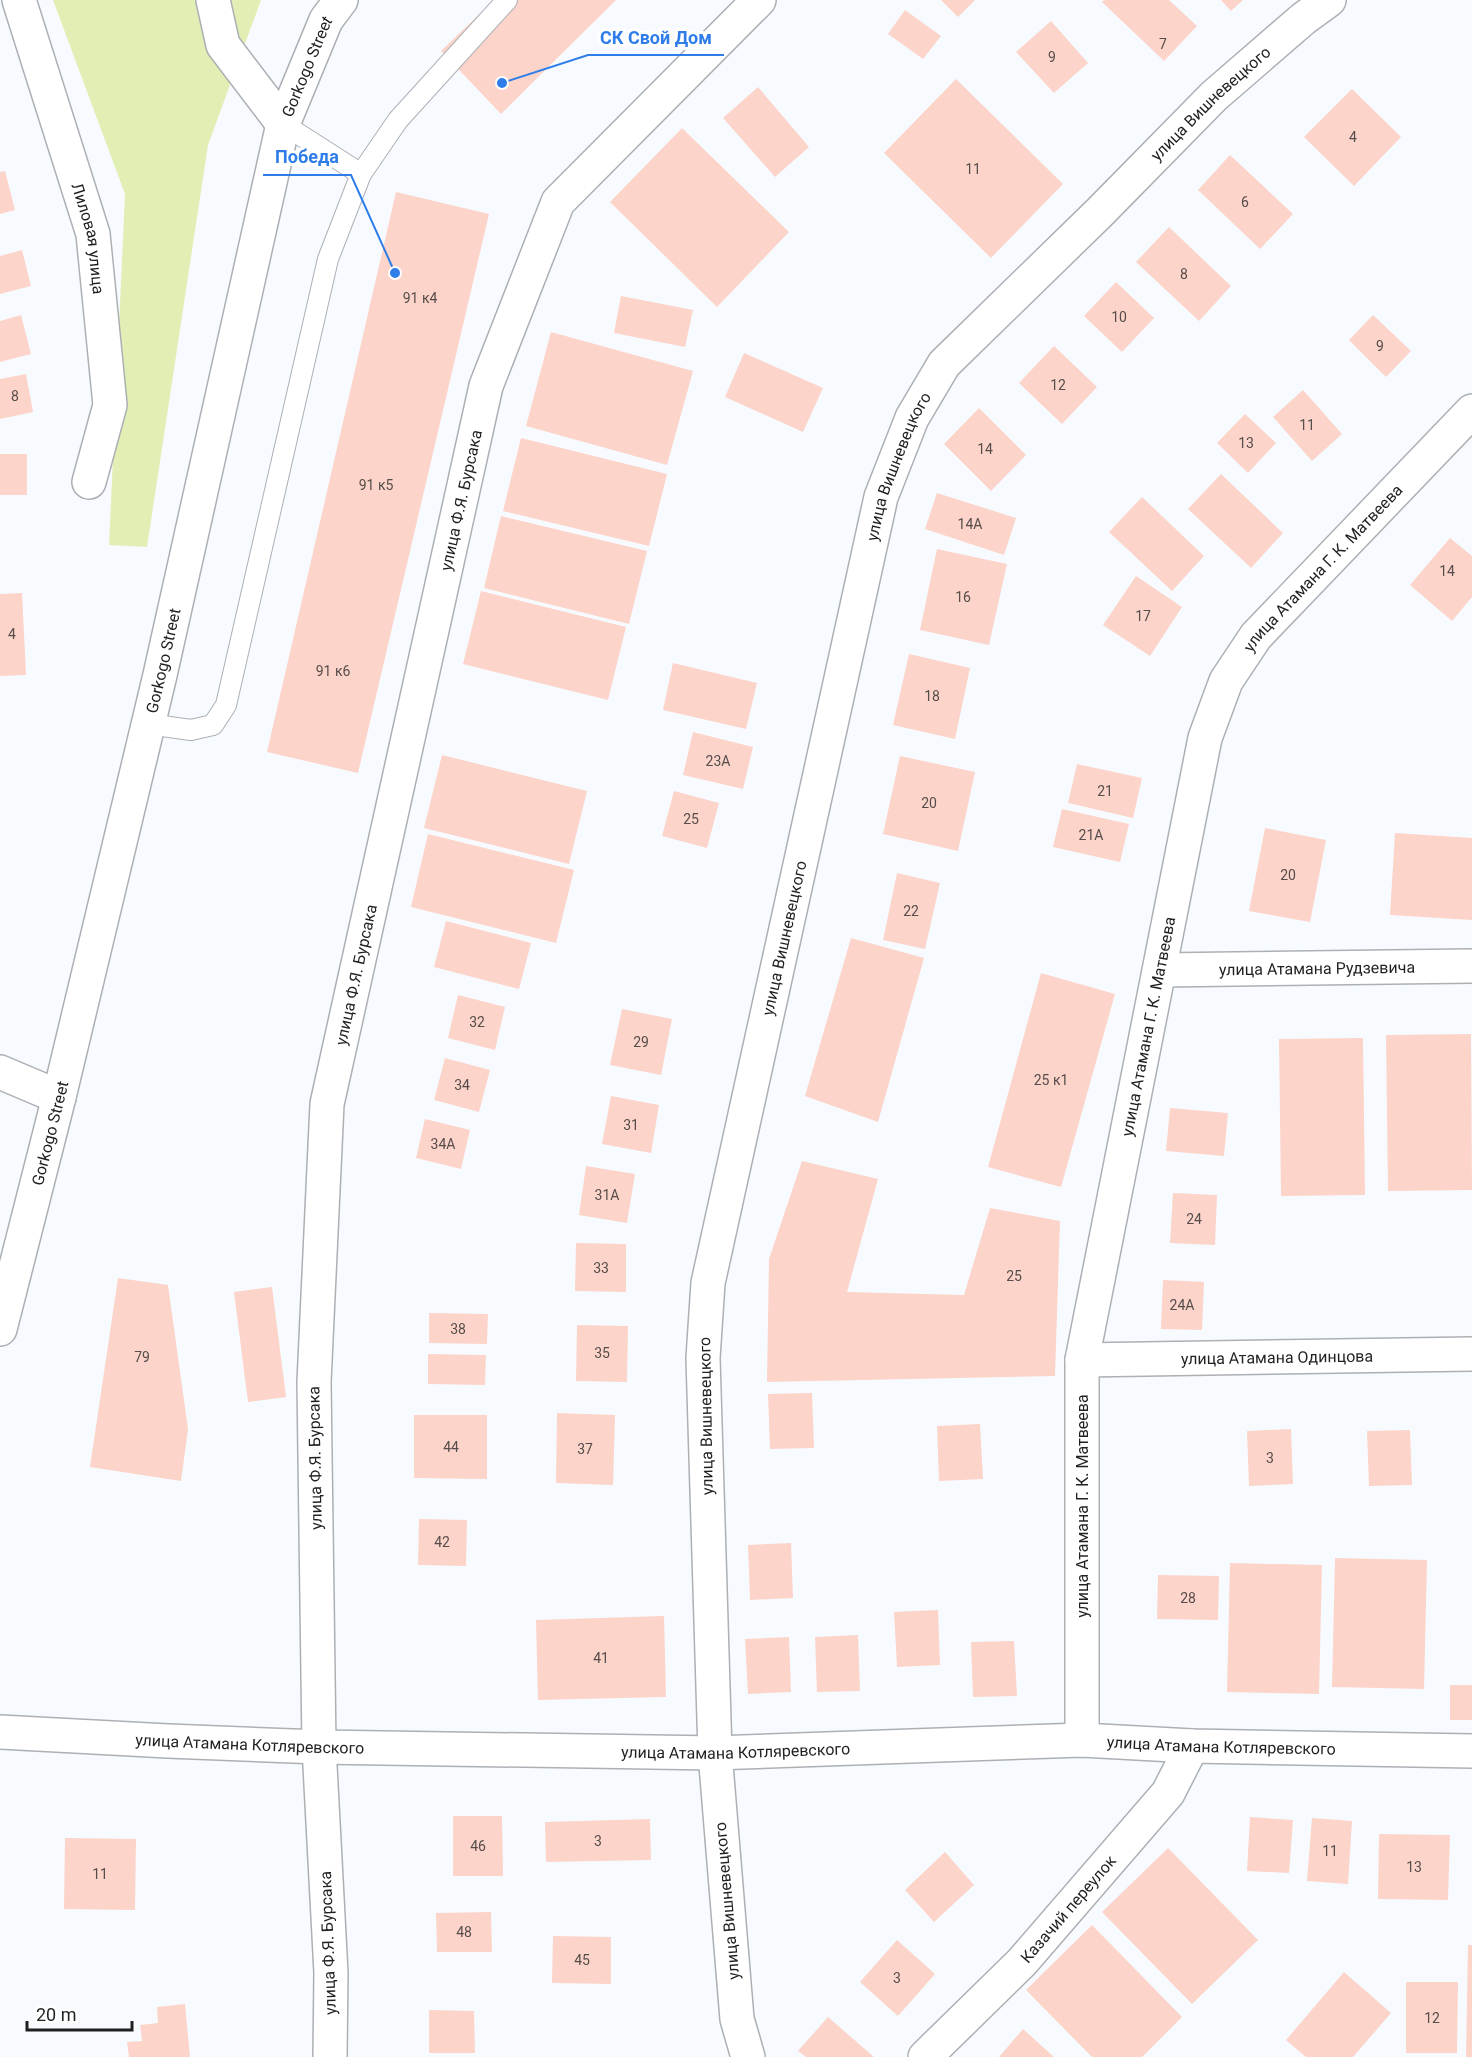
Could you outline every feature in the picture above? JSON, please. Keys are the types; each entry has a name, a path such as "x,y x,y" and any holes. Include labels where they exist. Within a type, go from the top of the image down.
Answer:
{"street":[{"name":"Лиловая улица","path":"19,0 93,234 110,405 89,482"},
{"path":"213,0 223,45 284,124"},
{"name":"Gorkogo Street","path":"0,1329 59,1097 148,724 284,124 326,20 341,0"},
{"name":"улица Ф.Я. Бурсака","path":"330,2057 331,1973 320,1746 314,1382 327,1104 486,386 558,202 759,0"},
{"name":"улица Вишневецкого","path":"748,2057 737,2019 715,1753 703,1358 708,1283 881,497 912,418 944,364 1100,212 1214,96 1329,0"},
{"name":"улица Атамана Г. К. Матвеева","path":"1082,1740 1082,1360 1161,970 1205,738 1226,681 1256,636 1472,411"},
{"name":"улица Атамана Рудзевича","path":"1161,970 1472,966"},
{"path":"0,1072 59,1097"},
{"name":"улица Атамана Одинцова","path":"1082,1360 1472,1354"},
{"name":"улица Атамана Котляревского","path":"0,1732 320,1746 715,1753 1082,1740 1192,1746 1472,1751"},
{"name":"Казачий переулок","path":"925,2057 1022,1962 1161,1802 1192,1746"}],"lane":[{"path":"148,724 191,730 213,725 226,705 328,259 361,174 398,120 507,0"},
{"path":"284,124 361,174"}],"green space":[{"path":"53,0 261,0 208,145 147,547 109,545 125,194"}],"building":[{"path":"494,0 616,0 501,114 441,51"},
{"path":"941,0 975,0 958,17"},
{"path":"1104,0 1169,0 1197,26 1164,61 1102,2"},
{"path":"1221,0 1243,0 1231,11"},
{"path":"905,10 941,36 923,59 888,34"},
{"path":"1051,21 1088,63 1054,93 1016,52"},
{"path":"956,79 1063,184 991,258 884,153"},
{"path":"758,87 809,147 775,177 723,118"},
{"path":"1352,89 1401,137 1354,186 1304,137"},
{"path":"682,128 789,232 717,307 610,202"},
{"path":"1230,155 1293,214 1260,249 1198,190"},
{"path":"5,171 15,210 0,214 0,172"},
{"path":"396,192 489,214 358,773 267,752"},
{"path":"1169,227 1231,286 1199,321 1136,262"},
{"path":"22,250 31,286 0,294 0,256"},
{"path":"1116,282 1154,318 1122,352 1084,316"},
{"path":"621,296 693,310 685,347 614,333"},
{"path":"21,315 31,354 0,362 0,321"},
{"path":"1373,315 1411,351 1386,377 1349,340"},
{"path":"551,332 693,371 667,465 526,426"},
{"path":"1054,346 1097,387 1062,424 1019,383"},
{"path":"744,353 823,388 803,432 725,397"},
{"path":"26,374 33,412 0,419 0,379"},
{"path":"1303,390 1342,434 1312,461 1273,417"},
{"path":"979,408 1026,455 991,491 944,444"},
{"path":"1245,414 1276,443 1248,473 1217,443"},
{"path":"521,438 667,474 649,546 503,511"},
{"path":"0,454 27,454 27,495 0,495"},
{"path":"1221,474 1283,533 1251,568 1188,509"},
{"path":"937,493 1016,518 1004,555 925,529"},
{"path":"1142,497 1204,556 1172,591 1109,532"},
{"path":"501,516 647,551 629,624 484,588"},
{"path":"1450,538 1472,556 1472,597 1452,621 1410,585"},
{"path":"937,549 1007,564 989,645 920,630"},
{"path":"1136,576 1182,607 1150,656 1103,625"},
{"path":"481,591 626,627 608,700 463,664"},
{"path":"22,593 26,675 0,676 0,594"},
{"path":"909,654 970,668 955,739 893,725"},
{"path":"673,663 757,683 746,729 663,710"},
{"path":"693,732 753,747 743,789 683,775"},
{"path":"442,755 587,791 569,864 424,828"},
{"path":"900,756 975,772 958,851 883,834"},
{"path":"1077,764 1142,778 1133,818 1068,803"},
{"path":"674,791 719,803 707,848 662,836"},
{"path":"1062,809 1129,824 1120,862 1053,847"},
{"path":"1265,828 1326,840 1310,922 1249,911"},
{"path":"1395,833 1472,838 1472,920 1390,915"},
{"path":"428,834 574,870 556,943 411,907"},
{"path":"897,873 940,883 925,949 883,940"},
{"path":"446,921 531,943 519,989 434,967"},
{"path":"851,938 924,958 878,1122 805,1096"},
{"path":"1041,973 1115,994 1061,1187 988,1167"},
{"path":"458,995 505,1007 495,1050 448,1038"},
{"path":"622,1009 672,1019 661,1075 610,1065"},
{"path":"1471,1034 1472,1190 1388,1191 1386,1035"},
{"path":"1363,1038 1365,1195 1281,1196 1279,1039"},
{"path":"445,1058 490,1070 479,1112 434,1100"},
{"path":"611,1096 659,1105 651,1153 602,1144"},
{"path":"1170,1108 1228,1113 1224,1156 1166,1151"},
{"path":"425,1119 470,1130 461,1169 416,1158"},
{"path":"802,1161 878,1179 847,1292 964,1295 990,1208 1060,1221 1055,1376 767,1382 769,1259"},
{"path":"586,1166 635,1174 627,1223 579,1215"},
{"path":"1173,1193 1217,1195 1215,1245 1170,1243"},
{"path":"576,1243 626,1244 626,1292 575,1291"},
{"path":"118,1278 168,1285 188,1429 181,1481 90,1467"},
{"path":"1163,1280 1204,1282 1202,1330 1161,1329"},
{"path":"272,1287 286,1397 248,1402 234,1292"},
{"path":"429,1313 488,1314 487,1344 429,1343"},
{"path":"577,1325 628,1326 627,1382 576,1381"},
{"path":"428,1354 486,1355 485,1385 428,1384"},
{"path":"812,1393 814,1448 770,1449 768,1394"},
{"path":"557,1413 615,1415 613,1485 556,1483"},
{"path":"414,1415 487,1415 487,1479 414,1478"},
{"path":"980,1424 983,1479 939,1481 937,1426"},
{"path":"1291,1429 1293,1484 1249,1486 1247,1431"},
{"path":"1410,1430 1412,1485 1369,1486 1367,1431"},
{"path":"419,1519 467,1520 466,1566 418,1565"},
{"path":"791,1543 793,1598 750,1600 748,1545"},
{"path":"1335,1558 1427,1560 1424,1689 1332,1687"},
{"path":"1230,1563 1322,1565 1319,1694 1227,1692"},
{"path":"1158,1575 1219,1576 1218,1620 1157,1619"},
{"path":"938,1610 940,1665 897,1667 894,1612"},
{"path":"664,1616 666,1697 538,1700 536,1620"},
{"path":"858,1635 860,1691 817,1692 815,1637"},
{"path":"789,1637 791,1692 748,1694 745,1639"},
{"path":"1014,1641 1017,1696 973,1697 971,1642"},
{"path":"1450,1685 1472,1685 1472,1720 1450,1720"},
{"path":"453,1816 502,1816 503,1876 453,1876"},
{"path":"1250,1817 1293,1820 1289,1873 1247,1871"},
{"path":"1312,1818 1352,1821 1348,1884 1307,1881"},
{"path":"650,1819 651,1860 546,1862 545,1822"},
{"path":"1379,1834 1450,1835 1448,1900 1378,1899"},
{"path":"65,1838 136,1839 135,1910 64,1909"},
{"path":"1168,1848 1258,1940 1192,2004 1102,1912"},
{"path":"945,1852 974,1885 934,1922 905,1890"},
{"path":"491,1912 492,1952 437,1952 436,1913"},
{"path":"1092,1925 1182,2017 1142,2057 1092,2057 1026,1990"},
{"path":"553,1936 611,1937 611,1984 552,1983"},
{"path":"897,1940 935,1974 898,2016 860,1982"},
{"path":"1468,1945 1472,1945 1472,2057 1466,2057"},
{"path":"1344,1972 1391,2013 1353,2057 1306,2057 1286,2040"},
{"path":"1406,1982 1458,1982 1457,2053 1406,2053"},
{"path":"185,2004 190,2057 129,2057 127,2042 142,2041 140,2025 158,2023 157,2007"},
{"path":"429,2010 474,2011 475,2053 429,2053"},
{"path":"828,2017 874,2057 806,2057 798,2051"},
{"path":"1023,2029 1054,2057 999,2057"}],"place":[{"name":"СК Свой Дом","path":"502,83"},
{"name":"Победа","path":"395,273"}]}
